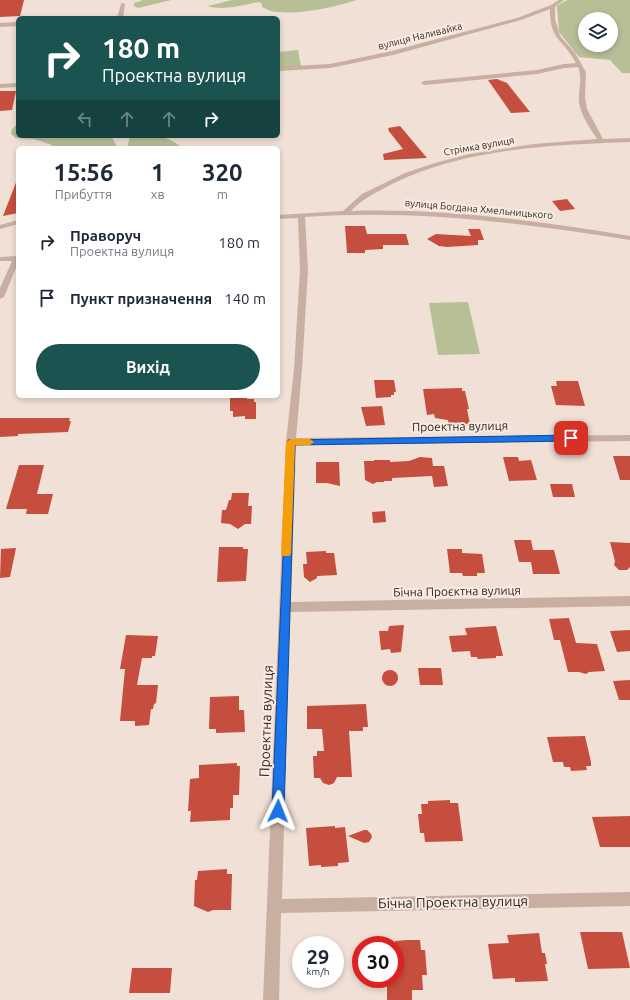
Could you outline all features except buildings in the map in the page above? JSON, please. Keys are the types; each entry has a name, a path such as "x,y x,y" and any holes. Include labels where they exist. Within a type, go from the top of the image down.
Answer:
{"street":[{"name":"вулиця Наливайка","path":"280,69 330,66 393,53 519,19 553,6 562,0"},
{"path":"120,16 123,4"},
{"path":"553,6 551,19 556,36 572,52 579,65 584,78 582,97 584,113 601,141"},
{"path":"0,25 16,24"},
{"path":"424,82 538,72 564,66 579,65"},
{"path":"0,86 16,85"},
{"name":"Стрімка вулиця","path":"345,213 366,194 385,184 412,172 444,162 495,151 563,143 630,140"},
{"name":"вулиця Богдана Хмельницького","path":"280,217 345,213 401,212 445,214 529,223 630,238"},
{"name":"Проектна вулиця","path":"271,1000 291,442 298,369 304,270 301,215"},
{"path":"0,227 16,223"},
{"path":"0,259 16,259"},
{"path":"0,297 16,261"},
{"name":"Проектна вулиця","path":"291,442 630,438"},
{"name":"Бічна Проєктна вулиця","path":"284,607 630,601"},
{"name":"Бічна Проектна вулиця","path":"275,906 630,898"}],"green space":[{"path":"143,0 171,0 138,8 134,6 134,3"},
{"path":"232,0 357,0 327,8 297,12 273,12 262,7 262,4 259,2 227,8 208,6"},
{"path":"567,0 630,0 630,73 622,73 610,60 579,57 559,32 557,6"},
{"path":"298,50 301,67 280,68 280,52"},
{"path":"16,125 16,138 11,134 12,129"},
{"path":"16,138 112,138 117,146 52,146 34,139"},
{"path":"130,138 164,138 180,146 128,146"},
{"path":"468,302 480,354 438,355 429,303"}],"slow traffic":[{"path":"286,553 291,442 310,442"}],"route":[{"path":"278,811 291,442 571,438"}]}
